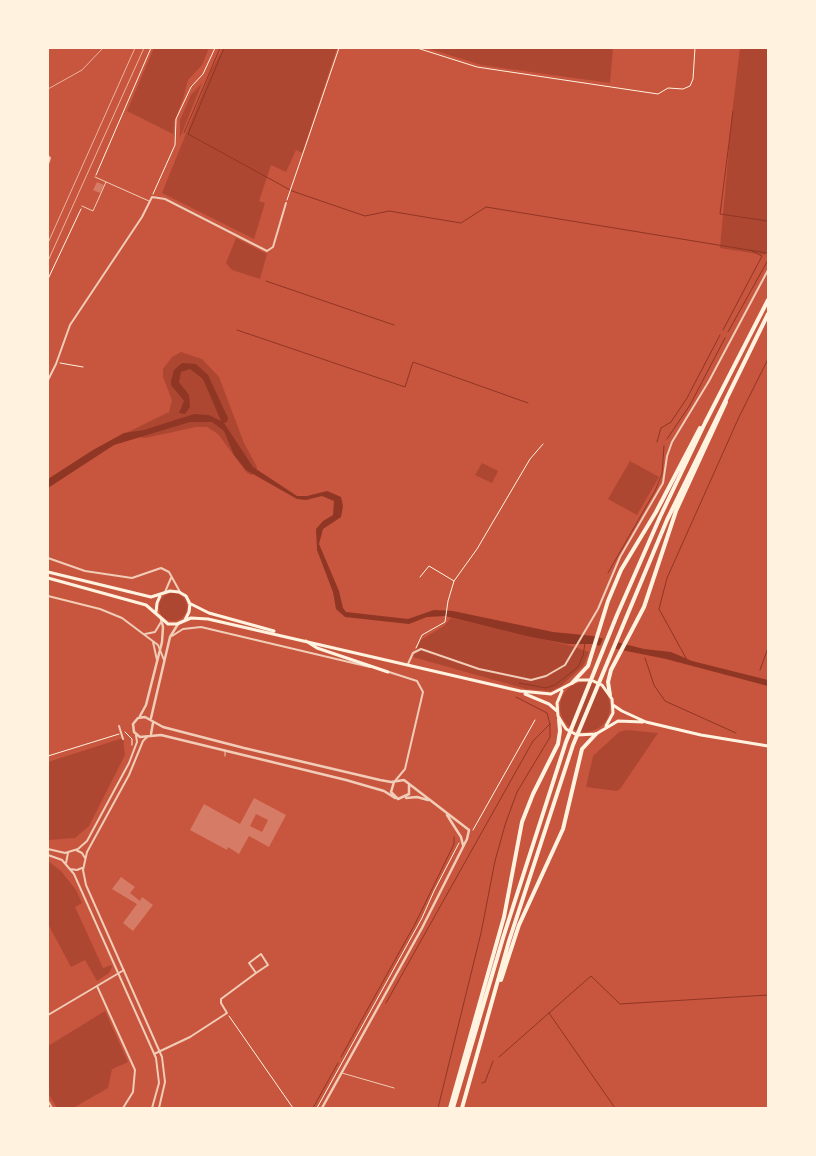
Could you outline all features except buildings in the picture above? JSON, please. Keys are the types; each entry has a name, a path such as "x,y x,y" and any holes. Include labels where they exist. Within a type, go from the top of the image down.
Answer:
{"highway":[{"path":"451,1108 566,742 617,615 682,469 768,300"},
{"path":"462,1108 509,941 573,745 674,504 768,314"},
{"path":"610,695 609,679 647,599 680,502 724,410 728,395"},
{"path":"572,683 586,669 621,570 656,512 693,438 717,399"},
{"path":"451,1108 502,924 522,822 533,794 557,747 560,734 559,719"},
{"path":"481,1040 516,931 563,829 582,749 596,734"}],"main road":[{"path":"48,572 149,597 172,591 181,592 189,603 215,614 303,639 317,648 388,672"},
{"path":"48,578 144,604 168,624 178,624 191,618 202,618 303,639 520,692 548,695 564,689 572,683 584,680 596,682 610,695 613,704 612,717 606,726"},
{"path":"157,614 157,602 164,594"},
{"path":"183,622 189,613 189,603"},
{"path":"564,689 558,699 557,711 559,719 566,729 577,735 596,734 606,726 620,720 646,722 701,735 768,746"},
{"path":"520,692 549,704 557,711"},
{"path":"613,704 622,712 646,722"}],"street":[{"path":"48,156 50,158 48,164"},
{"path":"48,380 57,362 70,325 138,224 152,197 165,199 268,251 273,246 286,203"},
{"path":"408,664 415,651 421,648 479,669 534,680 562,668 576,648 598,609 620,557 663,483 667,456 672,442 708,381 768,270"},
{"path":"48,558 85,571 129,578 140,577 154,569 161,568 169,572 181,592"},
{"path":"164,594 170,585 171,578"},
{"path":"48,596 104,610 124,619 160,648 164,660"},
{"path":"143,633 148,635 156,631 161,619"},
{"path":"48,849 61,853 70,852 88,840 124,773 137,741 133,724 140,717 146,705 157,663 163,630 161,619"},
{"path":"159,1108 165,1080 160,1052 86,885 84,866 87,852 133,768 143,741 154,730 151,714 168,641 174,627 178,624"},
{"path":"168,641 177,632 201,627 417,680 423,692 404,770 390,790 395,798"},
{"path":"152,640 157,663"},
{"path":"140,717 146,717 163,727 244,748 380,780 395,781 401,779 444,812 464,824 469,830 462,849 422,928 322,1108"},
{"path":"119,726 123,739"},
{"path":"134,733 140,737 158,734 346,780 384,791 395,798 417,797 431,802"},
{"path":"403,799 410,791 406,782"},
{"path":"444,812 462,838 462,849"},
{"path":"74,850 81,852 85,859"},
{"path":"67,865 66,858 70,852"},
{"path":"48,855 62,860 70,868 76,879 154,1054 158,1066 159,1082 152,1108"},
{"path":"70,868 77,870 84,866"},
{"path":"154,1054 190,1037 227,1013 220,1000 268,965 261,954 249,963 256,973"},
{"path":"48,1015 124,970"},
{"path":"97,986 135,1070 133,1092 123,1108"},
{"path":"48,1101 52,1108"}],"lane":[{"path":"95,177 150,201"},
{"path":"82,206 93,211 106,182"},
{"path":"225,756 226,751"},
{"path":"342,1073 394,1088"}],"path":[{"path":"95,177 151,48"},
{"path":"152,197 156,184 175,146 176,119 191,87 203,74 215,48"},
{"path":"286,203 339,48"},
{"path":"417,48 478,67 658,94 668,88 683,89 690,86 693,79 695,48"},
{"path":"48,279 82,206"},
{"path":"57,362 83,367"},
{"path":"415,651 421,637 446,620 454,581 477,550 530,459 543,444"},
{"path":"420,577 426,568 431,566 454,581"},
{"path":"469,836 536,720"},
{"path":"48,756 121,733 129,734 133,740 132,745"},
{"path":"317,1108 426,911 434,891 458,847 459,839"},
{"path":"227,1013 293,1108"}],"shaded area":[{"path":"154,48 209,48 202,65 188,80 174,122 173,134 127,111"},
{"path":"223,48 337,48 302,153 296,150 286,172 271,165 259,201 265,203 254,239 162,193 212,69"},
{"path":"427,48 613,48 610,83 481,65"},
{"path":"740,48 768,48 768,250 765,255 720,248"},
{"path":"202,83 180,138 180,120 191,95"},
{"path":"236,238 267,254 260,279 232,270 226,263"},
{"path":"181,352 202,359 219,377 244,443 257,467 256,472 252,475 247,473 218,434 207,427 196,427 145,438 122,435 169,412 172,400 163,377 163,369 172,357"},
{"path":"182,363 196,364 208,375 228,418 227,422 224,423 253,467 297,496 307,496 327,491 341,497 343,506 341,517 323,529 319,544 346,612 408,619 434,610 453,611 553,632 593,636 644,649 671,652 692,661 768,680 768,686 666,659 592,644 568,644 531,637 445,616 427,617 409,624 345,617 336,609 333,592 317,550 316,529 323,521 333,515 334,501 322,496 306,500 297,499 246,470 234,455 224,431 212,422 190,422 114,445 48,488 48,479 93,450 124,433 144,430 194,414 209,415 221,421 203,379 190,369 181,372 179,382 189,395 190,407 185,414 179,413 184,401 171,385 171,381 174,370"},
{"path":"630,461 659,477 637,515 608,499"},
{"path":"482,463 498,471 492,483 475,475"},
{"path":"173,593 183,597 187,607 183,617 173,621 163,617 159,607 163,597"},
{"path":"451,618 568,645 589,652 583,666 561,686 551,691 526,689 413,657 421,640 444,626"},
{"path":"580,682 590,682 603,689 610,702 610,712 603,725 590,732 580,732 571,728 564,721 560,712 560,702 564,693 571,686"},
{"path":"626,730 658,733 620,789 617,791 586,787 593,756 619,732"},
{"path":"123,738 125,755 89,826 75,838 48,840 48,762"},
{"path":"48,861 61,871 76,890 82,903 75,907 103,968 111,965 112,967 109,973 97,981 85,960 71,967 48,924"},
{"path":"105,1011 128,1062 112,1069 108,1088 73,1108 57,1108 48,1093 48,1046"}],"pier":[{"path":"604,636 619,640 614,651 599,648"}],"waterway":[{"path":"184,133 220,48"},
{"path":"224,48 188,134 292,191 365,216 389,211 461,223 486,207 767,253"},
{"path":"733,111 720,214 768,221"},
{"path":"723,330 762,256 750,250"},
{"path":"728,332 768,260"},
{"path":"266,281 394,325"},
{"path":"237,330 405,387 413,362 528,403"},
{"path":"657,442 661,428 671,422 687,398 720,335"},
{"path":"667,439 690,405 725,338"},
{"path":"687,660 659,609 667,578 739,417 768,359"},
{"path":"608,573 655,491 662,474 664,446"},
{"path":"519,683 546,688 555,685 578,667 583,656 585,643"},
{"path":"760,670 768,648"},
{"path":"645,658 654,685 665,701 736,733"},
{"path":"386,1003 533,741 550,724 547,713 516,697"},
{"path":"438,1108 481,933 495,861 505,825 517,792 550,737 550,724"},
{"path":"341,1057 415,924 454,844 454,837"},
{"path":"499,1057 591,976 620,1004 768,995"},
{"path":"549,1013 615,1108"},
{"path":"482,1083 485,1082 493,1061"},
{"path":"313,1108 338,1063"}],"railway":[{"path":"48,89 82,70 103,48"},
{"path":"48,243 135,48"},
{"path":"48,261 144,48"}]}
